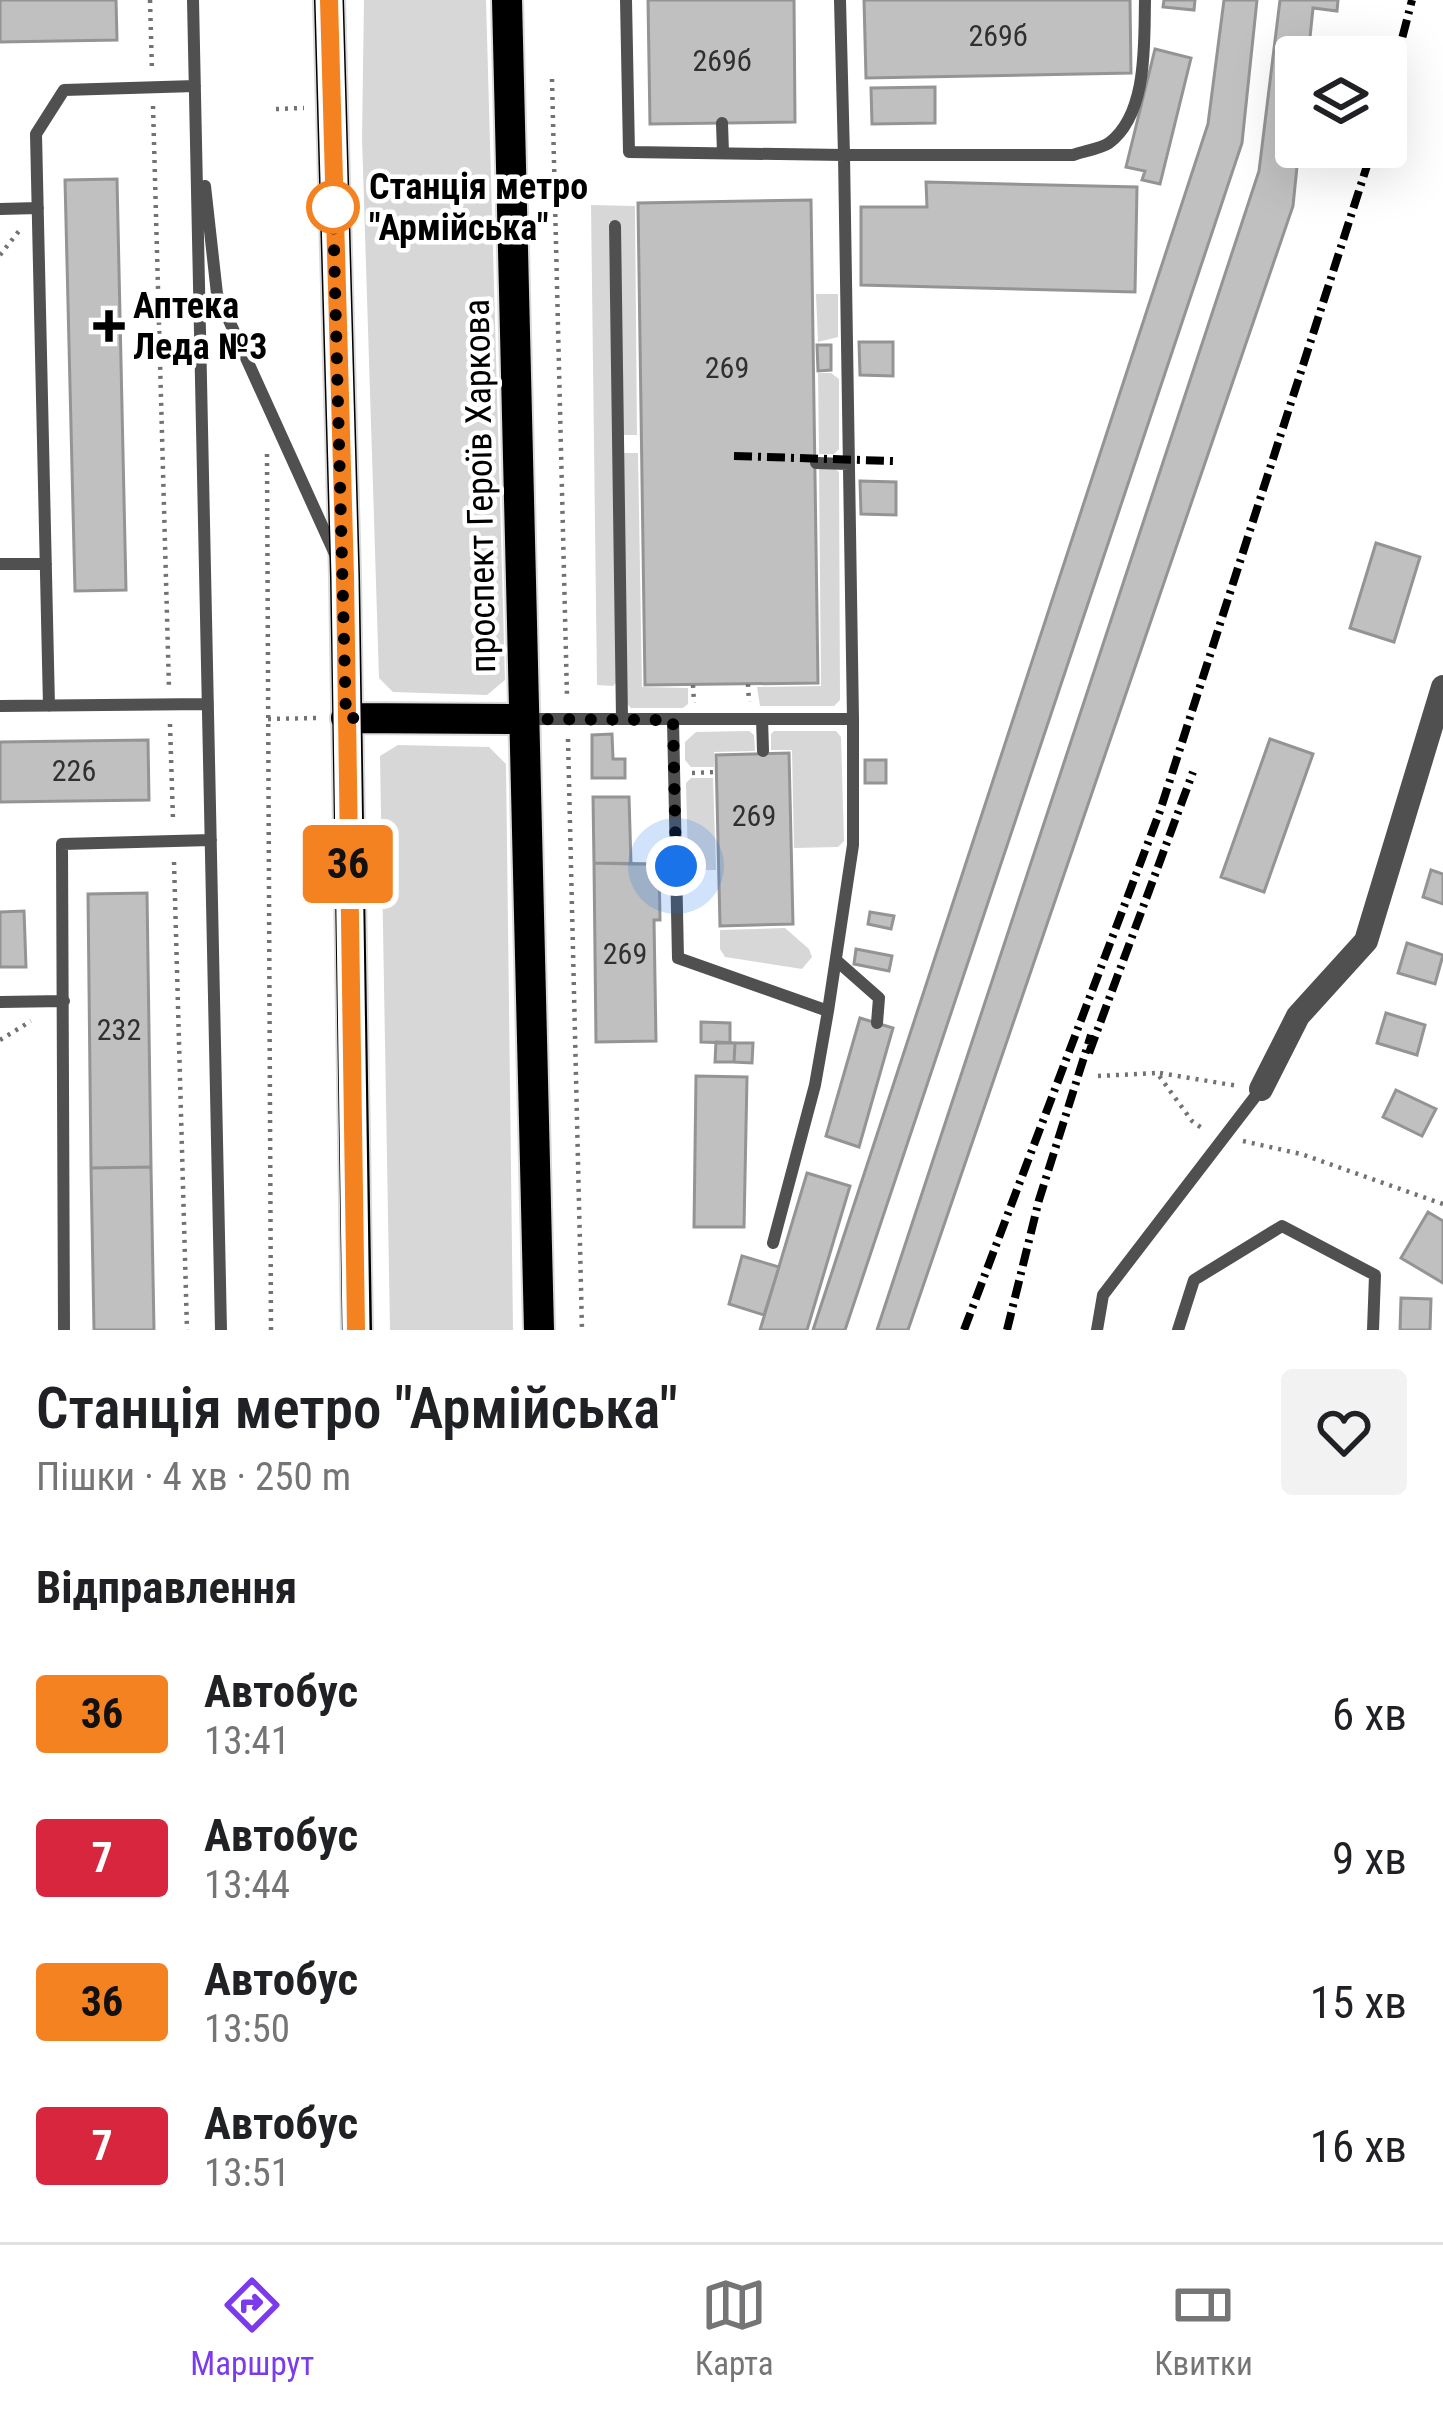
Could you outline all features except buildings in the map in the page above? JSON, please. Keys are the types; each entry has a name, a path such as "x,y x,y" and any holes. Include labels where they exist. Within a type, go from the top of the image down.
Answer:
{"main road":[{"path":"329,0 345,577 357,1330"},
{"name":"проспект Героїв Харкова","path":"507,0 539,1330"},
{"path":"346,718 524,719"}],"street":[{"path":"1261,1089 1298,1016 1366,941 1443,687"}],"lane":[{"path":"194,0 221,1330"},
{"path":"626,0 629,152 844,154 1073,154 1108,144 1132,114 1143,49 1144,0"},
{"path":"773,1243 814,1085 853,845 840,0"},
{"path":"49,706 36,134 64,90 195,86"},
{"path":"196,110 218,294 345,577"},
{"path":"722,123 723,153"},
{"path":"0,209 38,208"},
{"path":"615,226 622,719"},
{"path":"816,463 849,464"},
{"path":"0,564 46,564"},
{"path":"0,706 208,704"},
{"path":"524,719 853,719"},
{"path":"762,719 763,751"},
{"path":"673,720 677,958 828,1011"},
{"path":"64,1330 62,844 211,840"},
{"path":"837,962 879,998 877,1023"},
{"path":"0,1002 64,1001"},
{"path":"1097,1330 1103,1295 1261,1089"},
{"path":"1178,1330 1194,1280 1282,1226 1375,1275 1373,1330"}],"path":[{"path":"150,0 152,87"},
{"path":"276,109 304,109"},
{"path":"266,403 271,1330"},
{"path":"268,719 346,718"},
{"path":"1098,1076 1157,1073 1261,1089"},
{"path":"1157,1073 1192,1121 1225,1137 1300,1154 1443,1204"}],"shaded area":[{"path":"364,0 486,0 505,680 487,695 393,692 379,678 362,138"},
{"path":"591,205 635,206 637,435 623,435 619,222 609,222 617,682 613,686 597,685"},
{"path":"816,294 838,294 838,337 818,342"},
{"path":"818,373 839,379 839,449 834,454 819,454"},
{"path":"622,453 638,453 642,687 688,688 688,704 683,708 631,708 626,703"},
{"path":"819,468 839,472 840,700 834,706 760,706 757,687 821,686"},
{"path":"749,731 754,735 755,751 714,752 714,767 691,767 685,760 685,742 696,732"},
{"path":"774,731 836,731 841,737 844,841 838,847 794,848 792,750 771,750"},
{"path":"398,745 489,747 506,764 513,1330 390,1330 380,756"},
{"path":"691,778 713,778 716,870 692,870 688,863 686,783"},
{"path":"785,928 809,949 812,957 802,969 725,957 720,949 720,930"}],"railway":[{"path":"1403,36 1412,0"},
{"path":"964,1330 1160,811 1366,168"},
{"path":"734,456 893,461"},
{"path":"1089,1053 1193,772"},
{"path":"1007,1330 1039,1200 1091,1035"}],"bus line":[{"name":"36","path":"329,0 345,577 356,1330"}],"place":[{"name":"Станція метро \"Армійська\"","path":"333,207"},
{"name":"Аптека Леда №3","path":"109,326"}],"route":[{"path":"333,207 346,718 673,720 676,866"}]}
